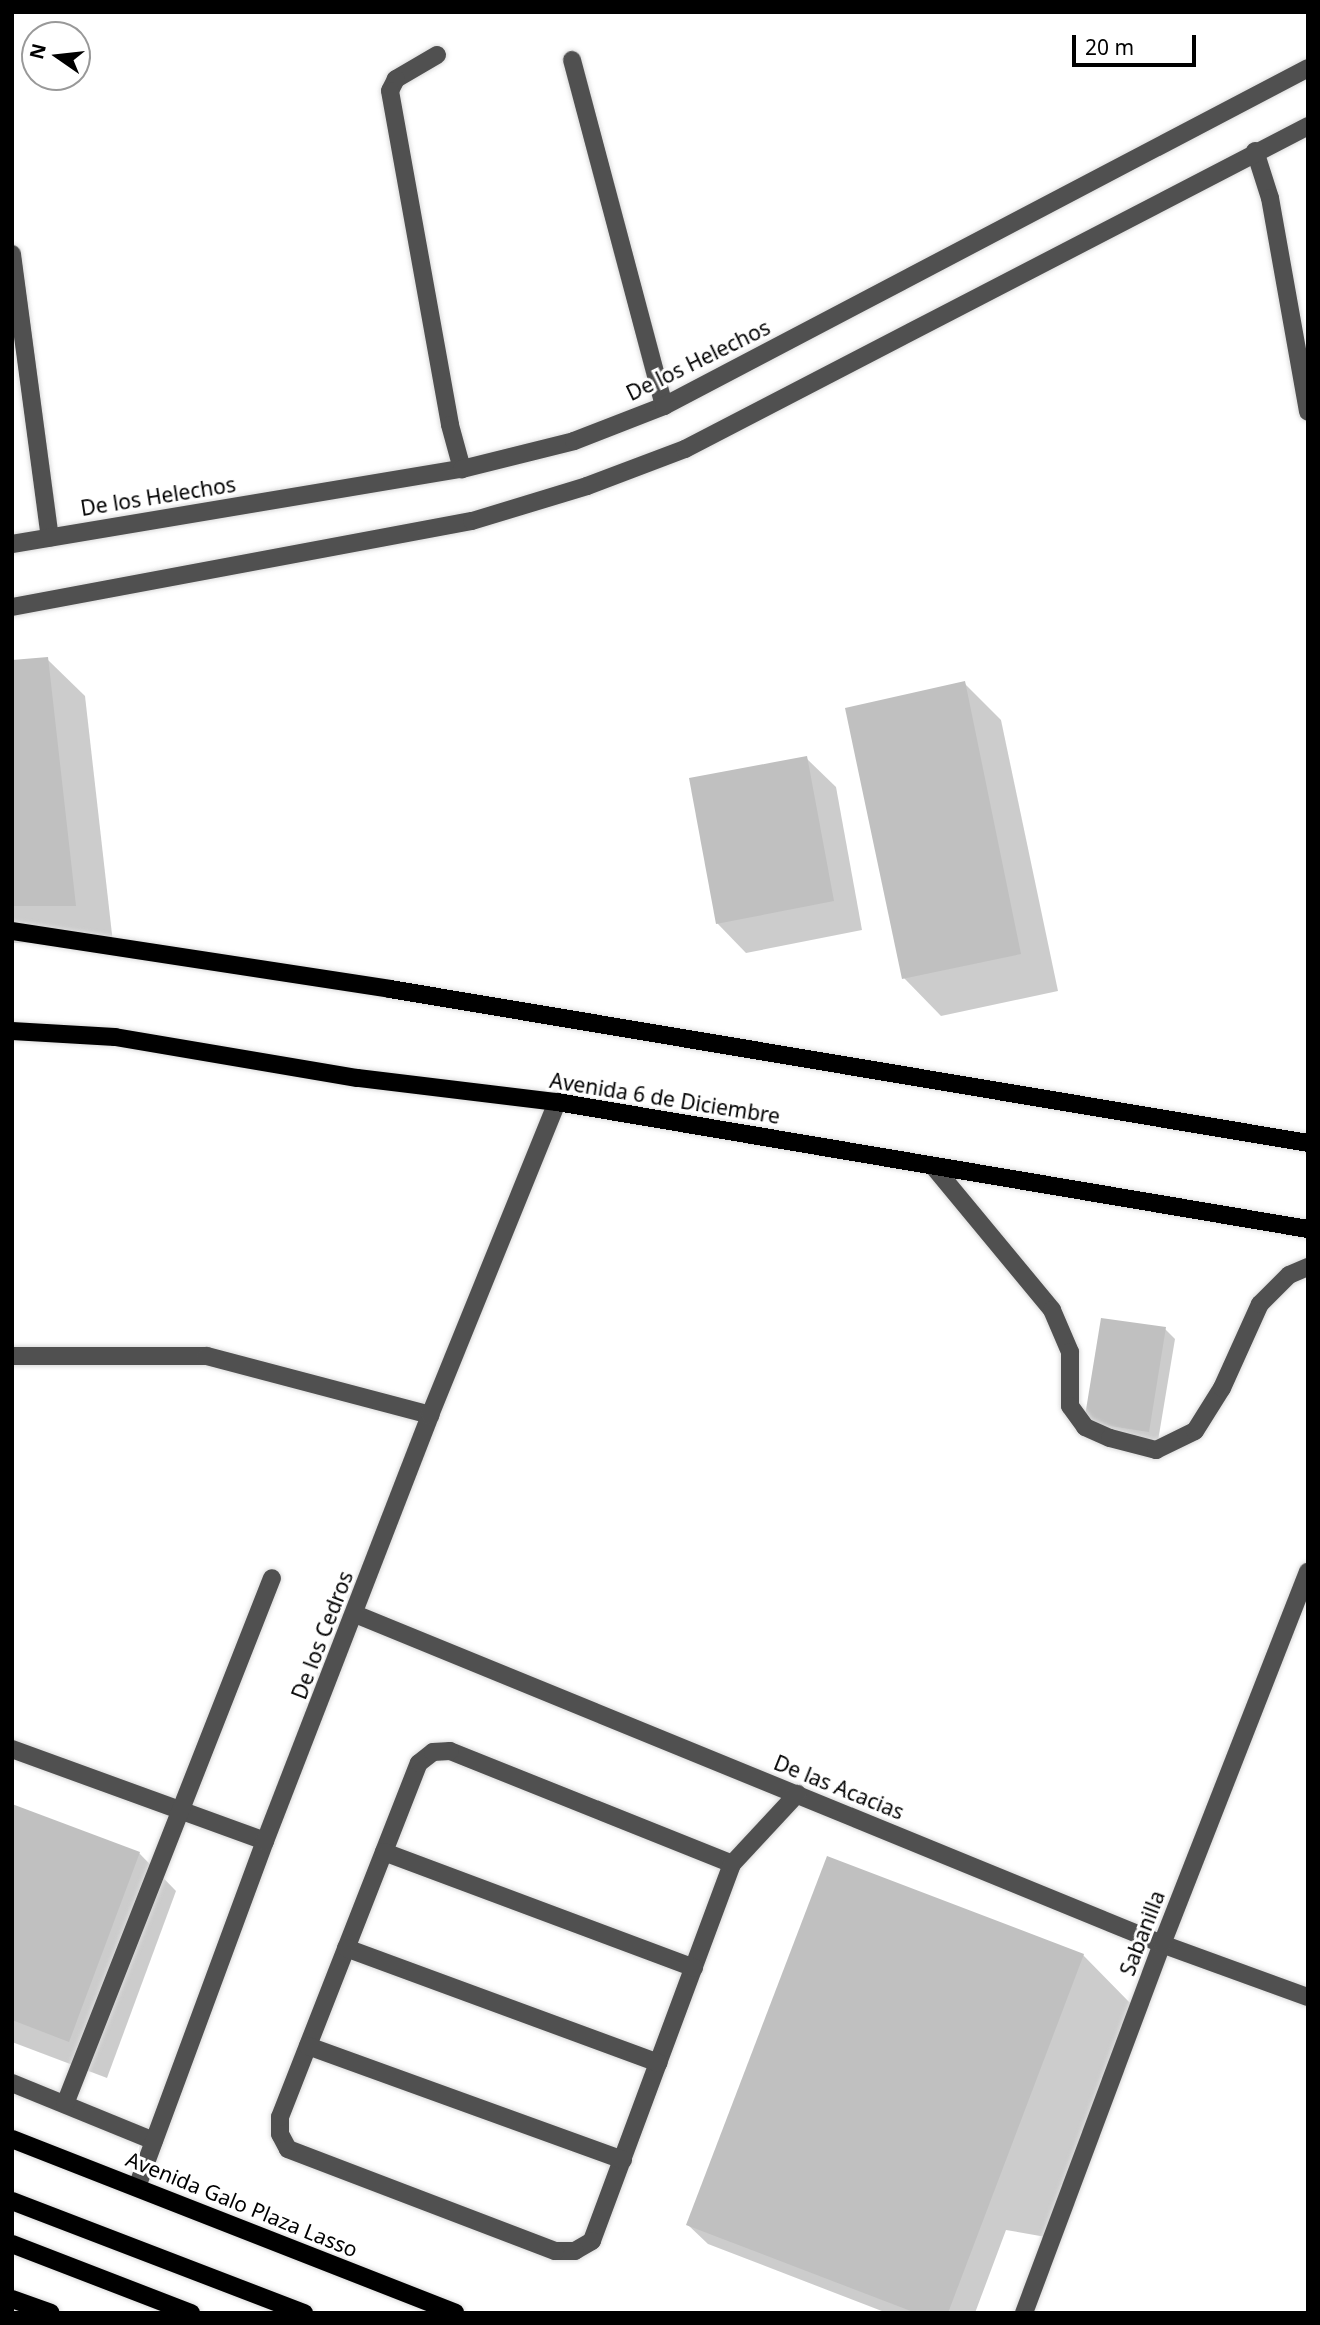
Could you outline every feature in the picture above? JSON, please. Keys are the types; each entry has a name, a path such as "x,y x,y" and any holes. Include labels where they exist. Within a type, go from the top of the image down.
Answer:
{"main road":[{"path":"12,931 390,989 1308,1143"},
{"path":"12,941 44,935"},
{"name":"Avenida 6 de Diciembre","path":"12,1031 116,1037 358,1078 557,1102 1308,1229"},
{"name":"Avenida Galo Plaza Lasso","path":"12,2139 455,2313"},
{"path":"12,2201 304,2313"},
{"path":"12,2244 191,2313"},
{"path":"12,2298 51,2313"}],"street":[{"path":"437,55 396,79 390,91 450,425 461,469"},
{"path":"572,60 664,406"},
{"name":"De los Helechos","path":"12,544 461,469 574,441 664,406 1308,68"},
{"path":"12,607 472,521 587,486 685,449 1255,151 1308,126"},
{"path":"1255,151 1270,198 1308,412"},
{"path":"12,254 50,537"},
{"name":"De los Cedros","path":"137,2187 265,1841 430,1415 557,1102"},
{"path":"933,1166 1052,1310 1070,1352 1070,1406 1085,1427 1110,1438 1156,1450 1195,1431 1222,1388 1259,1304 1289,1275 1308,1267"},
{"path":"12,1356 207,1356 430,1415"},
{"name":"Sabanilla","path":"1024,2313 1162,1944 1308,1572"},
{"path":"65,2104 272,1578"},
{"name":"De las Acacias","path":"355,1614 1162,1944 1308,1997"},
{"path":"12,1749 265,1841"},
{"path":"732,1864 450,1751 433,1752 419,1763 280,2117 280,2134 288,2149 555,2251 575,2250 592,2241 732,1864 797,1794"},
{"path":"384,1852 694,1968"},
{"path":"346,1948 659,2063"},
{"path":"308,2046 623,2160"},
{"path":"12,2083 154,2141"}],"building":[{"path":"48,657 76,906 12,906 12,660"},
{"path":"965,681 1021,954 902,979 845,708"},
{"path":"807,756 834,901 716,924 689,778"},
{"path":"1101,1318 1166,1327 1149,1432 1084,1422"},
{"path":"12,1804 140,1852 69,2042 12,2020"},
{"path":"827,1856 1084,1954 948,2313 916,2313 686,2225"}]}
